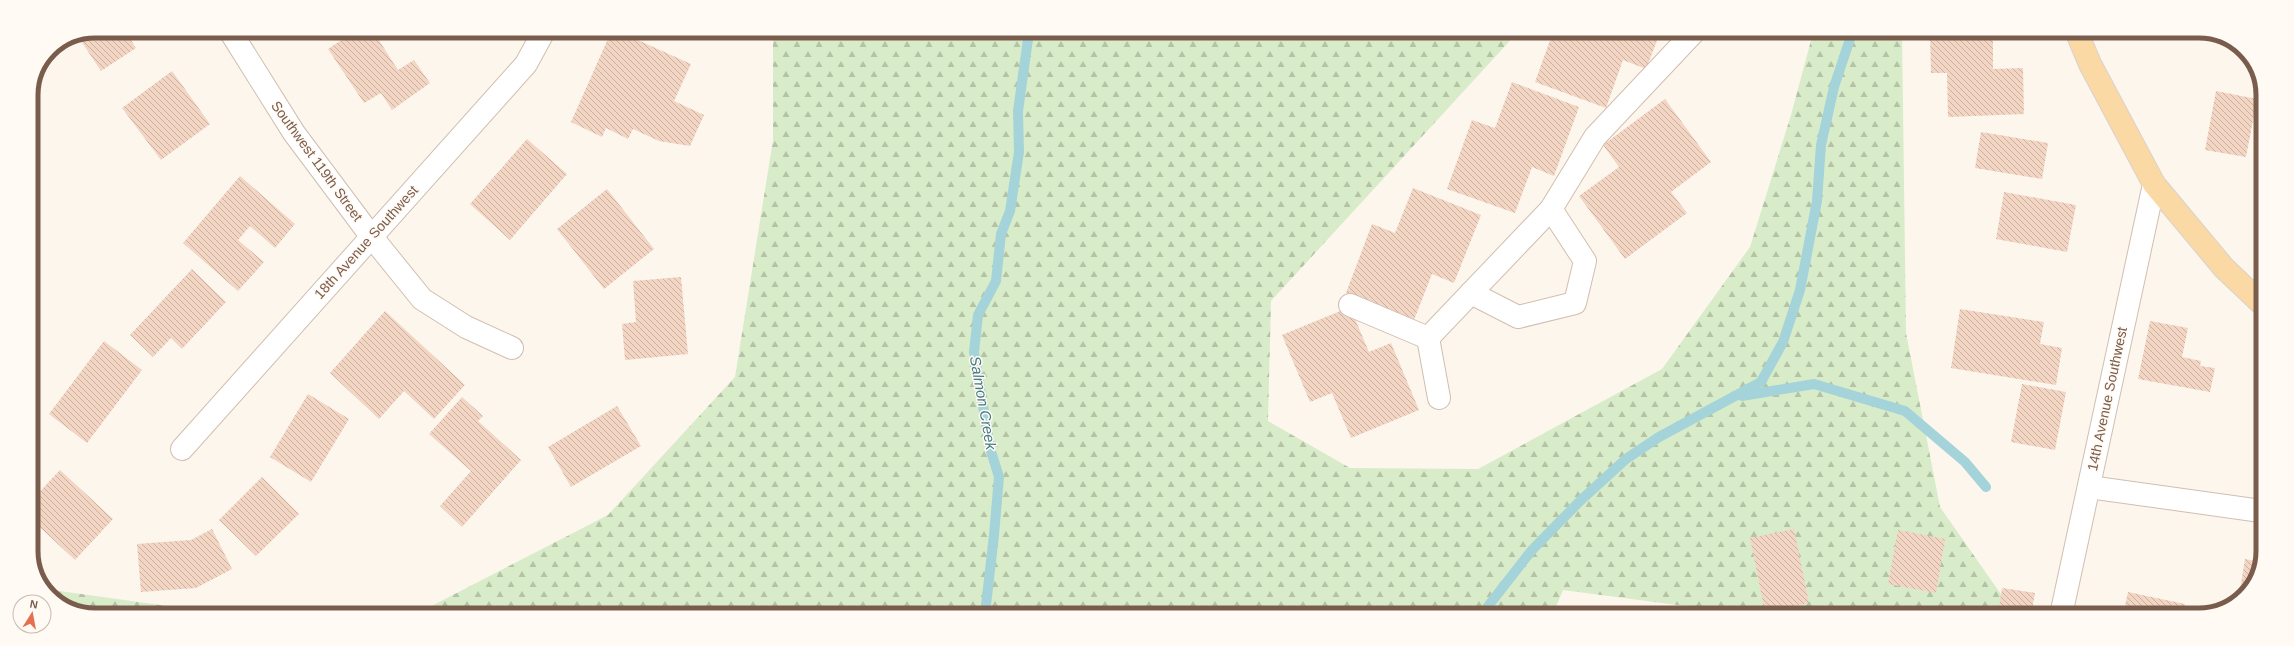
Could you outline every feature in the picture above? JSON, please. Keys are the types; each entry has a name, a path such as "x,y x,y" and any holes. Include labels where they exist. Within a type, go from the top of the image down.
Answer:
{"main road":[{"path":"2079,38 2090,64 2154,184 2224,268 2256,298"}],"street":[{"name":"Southwest 119th Street","path":"234,38 294,133 371,236 422,299 466,327 512,348"},
{"name":"18th Avenue Southwest","path":"182,449 526,64 541,38"},
{"path":"1428,338 1551,209 1595,137 1687,38"},
{"name":"14th Avenue Southwest","path":"2063,608 2154,184"},
{"path":"1471,293 1518,317 1575,304 1585,261 1551,209"},
{"path":"1350,305 1428,338"},
{"path":"1428,338 1439,398"},
{"path":"2089,487 2256,510"}],"green space":[{"path":"773,38 1512,38 1271,301 1268,421 1350,468 1478,469 1662,369 1750,247 1791,115 1812,38 1902,38 1906,333 1940,507 2005,600 2004,608 1700,608 1563,590 1556,608 428,608 608,515 735,377 773,140"},
{"path":"54,590 182,608 88,608 70,602"}],"building":[{"path":"95,38 130,38 136,48 101,71 80,40"},
{"path":"344,38 377,38 398,70 414,60 430,83 392,110 381,93 364,103 328,49"},
{"path":"608,38 633,38 691,64 674,101 704,115 690,146 659,141 633,129 628,139 606,128 602,137 571,122"},
{"path":"1551,38 1658,38 1646,69 1623,60 1606,108 1535,82"},
{"path":"1930,38 1993,38 1993,69 2023,68 2024,114 1948,117 1947,73 1931,73"},
{"path":"172,71 210,124 161,160 122,108"},
{"path":"1512,82 1579,107 1554,176 1532,167 1515,213 1447,189 1472,120 1495,128"},
{"path":"2216,91 2256,99 2246,157 2205,150"},
{"path":"1665,99 1711,162 1671,192 1687,213 1625,259 1579,196 1619,167 1603,145"},
{"path":"1981,132 2048,143 2042,179 1975,168"},
{"path":"527,139 567,174 510,240 470,204"},
{"path":"240,176 295,224 275,248 250,226 238,240 264,262 238,291 183,243"},
{"path":"1413,188 1481,215 1454,283 1432,274 1414,320 1346,293 1372,224 1395,233"},
{"path":"607,189 654,249 604,289 557,229"},
{"path":"2004,192 2076,205 2067,252 1996,239"},
{"path":"192,269 226,302 182,349 171,338 153,357 130,335"},
{"path":"681,277 688,354 625,360 622,324 636,322 633,281"},
{"path":"1350,307 1369,352 1391,343 1419,410 1351,438 1332,393 1310,402 1282,335"},
{"path":"1960,309 2044,322 2040,344 2062,348 2056,385 1951,368"},
{"path":"385,311 465,385 434,419 404,391 379,419 330,373"},
{"path":"2150,321 2188,328 2182,357 2201,361 2200,366 2215,368 2210,392 2138,379"},
{"path":"104,341 142,370 87,443 49,414"},
{"path":"2022,384 2066,392 2055,450 2011,442"},
{"path":"308,394 349,419 311,482 270,457"},
{"path":"462,397 483,416 478,421 521,460 462,527 440,506 471,471 429,434"},
{"path":"617,406 641,446 571,487 548,447"},
{"path":"60,470 113,519 75,560 38,526 38,494"},
{"path":"262,477 299,514 256,556 219,520"},
{"path":"212,529 232,569 196,588 141,592 137,544 191,540"},
{"path":"1794,529 1809,603 1785,608 1764,608 1750,538"},
{"path":"1898,530 1945,539 1936,593 1888,584"},
{"path":"2245,559 2255,561 2252,573 2240,591"},
{"path":"2002,588 2035,593 2032,608 1999,608"},
{"path":"2128,592 2185,604 2184,608 2125,608"}],"waterway":[{"name":"Salmon Creek","path":"986,608 999,477 990,448 974,352 978,315 996,281 1001,234 1010,211 1019,152 1018,111 1028,38"},
{"path":"1487,608 1532,550 1580,501 1626,459 1659,437 1761,382 1783,342 1800,290 1817,201 1821,145 1834,87 1850,38"},
{"path":"1742,396 1814,384 1905,411 1965,462 1986,487"}]}
